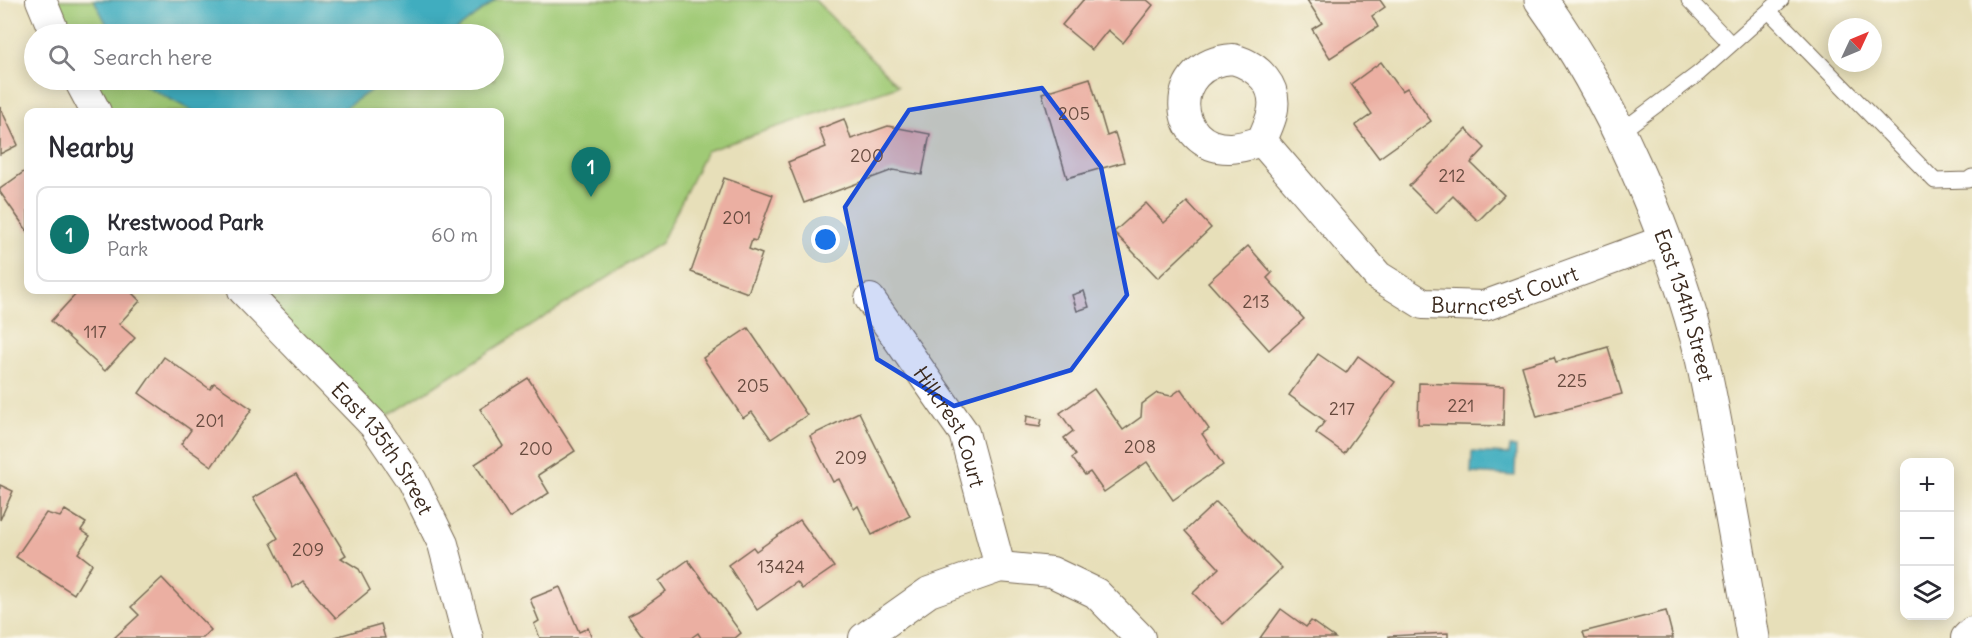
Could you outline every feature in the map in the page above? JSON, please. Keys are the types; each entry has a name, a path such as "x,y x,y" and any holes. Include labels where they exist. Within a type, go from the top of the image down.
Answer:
{"street":[{"path":"41,0 51,24"},
{"name":"East 134th Street","path":"1541,0 1577,57 1619,133 1665,240 1685,297 1707,386 1754,638"},
{"path":"84,90 94,108"},
{"name":"Burncrest Court","path":"1262,141 1378,276 1423,304 1484,306 1665,240"},
{"name":"East 135th Street","path":"247,294 374,425 412,481 443,544 468,638"},
{"name":"Hillcrest Court","path":"870,299 964,433 1000,567"},
{"path":"864,638 929,592 1000,567 1052,572 1096,593 1140,638"},
{"path":"1965,638 1972,632"}],"lane":[{"path":"1689,0 1731,44"},
{"path":"1619,133 1699,72 1781,0"},
{"path":"1769,11 1935,181 1968,180 1972,177"}],"highlighted area":[{"path":"1042,88 1101,167 1127,295 1071,370 954,406 877,359 845,207 909,110"}],"green space":[{"path":"41,0 815,0 898,86 706,151 661,243 374,425 247,294 504,294 504,108 94,108 84,90 504,90 504,24 51,24"}],"water":[{"path":"94,0 496,0 464,24 107,24"},
{"path":"153,90 371,90 345,108 187,108"},
{"path":"1510,447 1516,447 1515,476 1471,473 1472,452 1509,454"}],"building":[{"path":"1083,0 1147,0 1153,5 1123,43 1108,30 1092,50 1062,25"},
{"path":"1307,0 1380,0 1385,7 1372,16 1378,27 1330,58 1312,29 1322,23"},
{"path":"1381,62 1402,91 1407,88 1431,121 1379,158 1355,126 1372,114 1351,84"},
{"path":"1090,78 1107,136 1115,133 1124,162 1067,178 1042,93"},
{"path":"0,107 18,145 0,154"},
{"path":"844,119 851,139 888,126 930,134 922,175 893,170 804,203 788,162 826,147 819,129"},
{"path":"1466,129 1485,148 1471,163 1504,195 1478,221 1453,196 1436,213 1409,186"},
{"path":"24,172 24,226 0,192 0,189"},
{"path":"724,178 773,195 756,241 752,240 749,249 762,254 748,293 691,272"},
{"path":"1187,202 1211,228 1158,278 1114,232 1146,203 1164,223"},
{"path":"1248,246 1272,273 1267,278 1304,319 1269,350 1208,282"},
{"path":"1084,291 1089,307 1077,311 1072,295"},
{"path":"133,294 140,301 119,324 135,338 105,371 51,321 75,295"},
{"path":"748,328 807,415 771,439 752,412 743,418 703,358"},
{"path":"1608,347 1622,394 1537,417 1522,366 1554,357 1556,362"},
{"path":"1318,354 1346,373 1358,356 1395,382 1344,453 1316,433 1325,421 1289,395"},
{"path":"164,357 210,389 214,383 252,409 212,466 181,444 191,430 139,393"},
{"path":"528,378 575,451 538,475 549,493 509,518 475,464 503,446 480,409"},
{"path":"1419,383 1504,386 1503,426 1418,424"},
{"path":"1094,389 1123,430 1141,417 1142,404 1157,393 1171,396 1181,389 1209,429 1202,434 1223,465 1173,500 1147,462 1104,492 1090,472 1085,475 1072,458 1076,455 1064,438 1073,431 1060,413"},
{"path":"859,412 910,516 872,535 858,506 854,509 839,479 833,482 810,436"},
{"path":"1027,416 1042,419 1040,427 1026,425"},
{"path":"296,474 346,555 341,558 359,569 370,590 336,618 303,581 293,588 271,543 278,538 253,498"},
{"path":"0,485 13,491 0,520"},
{"path":"1216,502 1282,568 1223,624 1193,593 1219,568 1185,531"},
{"path":"65,510 86,523 81,530 90,536 78,553 92,564 74,594 16,557 46,513 60,517"},
{"path":"800,520 834,567 802,589 797,582 757,610 728,565 753,547 756,551"},
{"path":"688,560 741,633 735,638 701,638 698,633 691,638 644,638 628,616 666,591 659,581"},
{"path":"162,578 211,630 203,638 114,638 139,615 131,607"},
{"path":"560,587 579,632 588,628 592,638 540,638 534,624 539,621 530,599"},
{"path":"1281,609 1306,627 1311,621 1335,638 1260,638"},
{"path":"1666,611 1673,638 1585,638 1583,632"},
{"path":"381,624 385,638 335,638 335,637"},
{"path":"1448,633 1448,638 1389,638 1389,636"}],"place":[{"name":"Krestwood Park","path":"591,197"}]}
